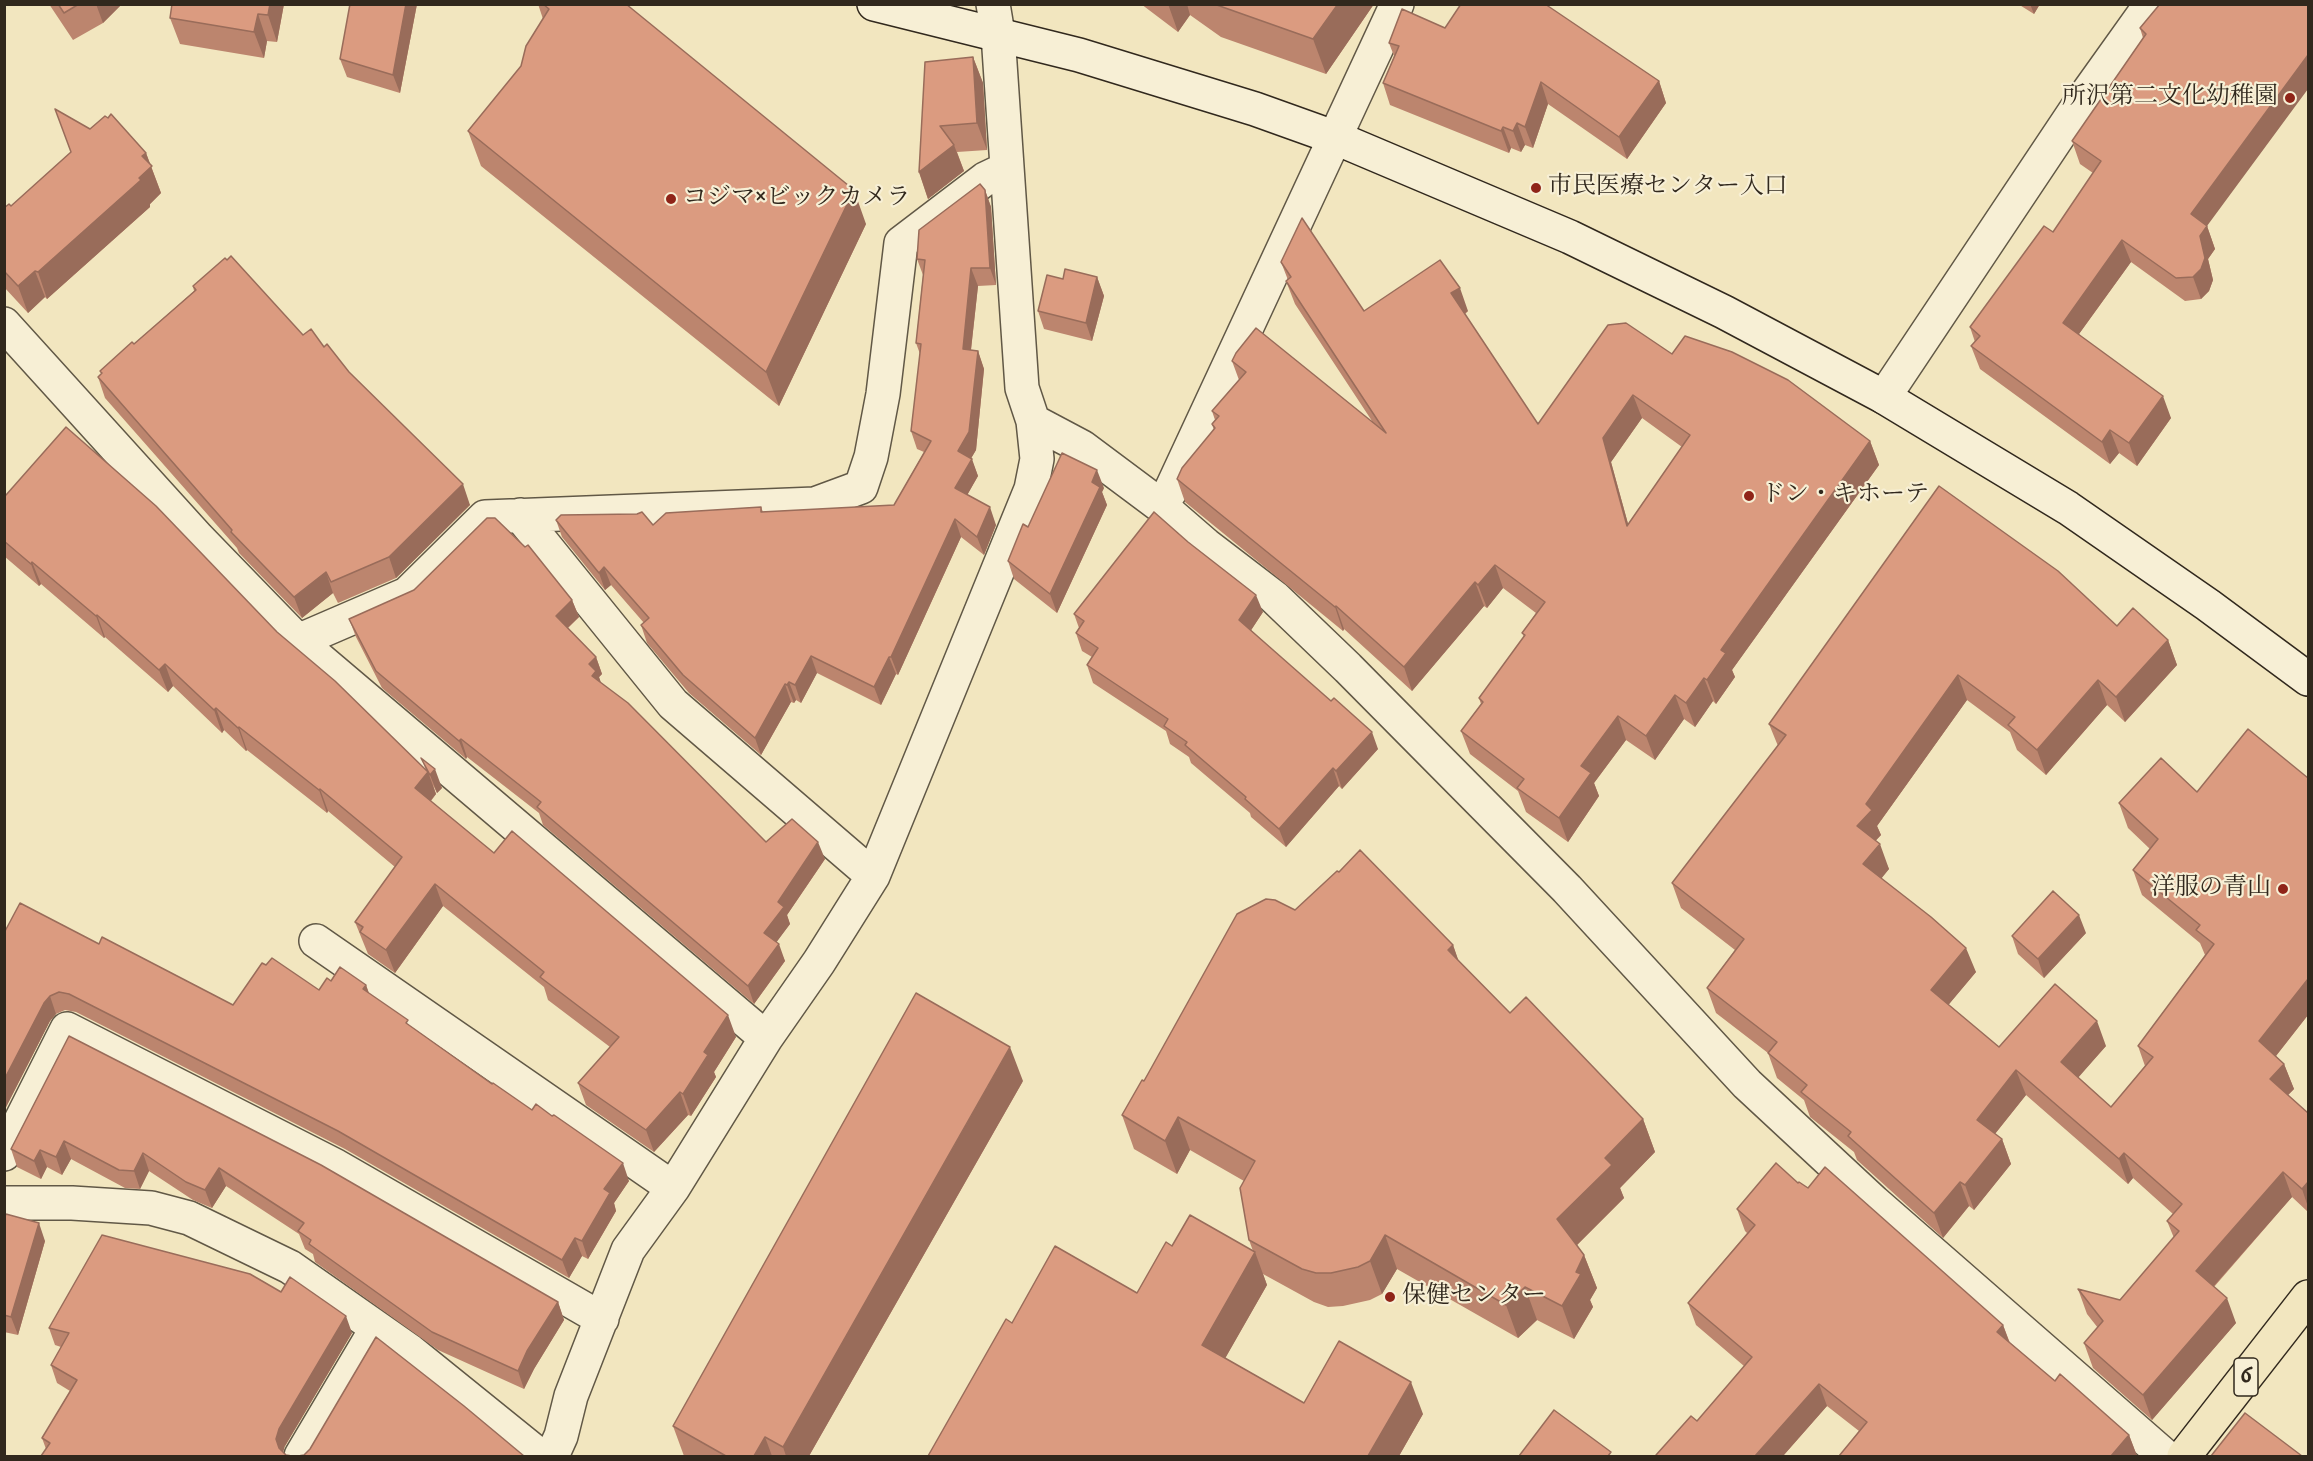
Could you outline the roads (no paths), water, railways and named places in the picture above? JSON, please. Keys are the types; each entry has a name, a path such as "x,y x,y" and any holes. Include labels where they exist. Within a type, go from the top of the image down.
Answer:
{"main road":[{"name":"6","path":"2184,1456 2308,1297"}],"street":[{"path":"1161,506 1171,490 1397,4"},
{"path":"1884,397 2081,102 2151,4"},
{"path":"890,6 995,19 1336,138 1570,237 1724,312 1884,397 2068,508 2208,605 2308,679"},
{"path":"4,1203 72,1203 151,1208 189,1218 290,1267 557,1451 571,1396 628,1250 673,1188 766,1038 819,962 873,876 1031,489 1037,459 1033,421 1022,388 995,19"},
{"path":"298,641 407,594 485,517 815,504 861,487 871,457 883,394 901,243 986,179 1006,169"},
{"path":"4,324 198,538 298,641 766,1038"},
{"path":"1033,421 1082,447 1161,506 1206,545 1274,597 1348,668 1567,889 1748,1083 1874,1202 2165,1456"},
{"path":"520,515 673,704 873,876"},
{"path":"316,941 673,1188"},
{"path":"4,1154 67,1029 336,1166 602,1319"},
{"path":"301,1456 377,1328"}],"place":[{"name":"所沢第二文化幼稚園","path":"2290,98"},
{"name":"市民医療センター入口","path":"1536,188"},
{"name":"コジマ×ビックカメラ","path":"671,199"},
{"name":"ドン・キホーテ","path":"1749,496"},
{"name":"洋服の青山","path":"2283,889"},
{"name":"保健センター","path":"1390,1297"}]}
